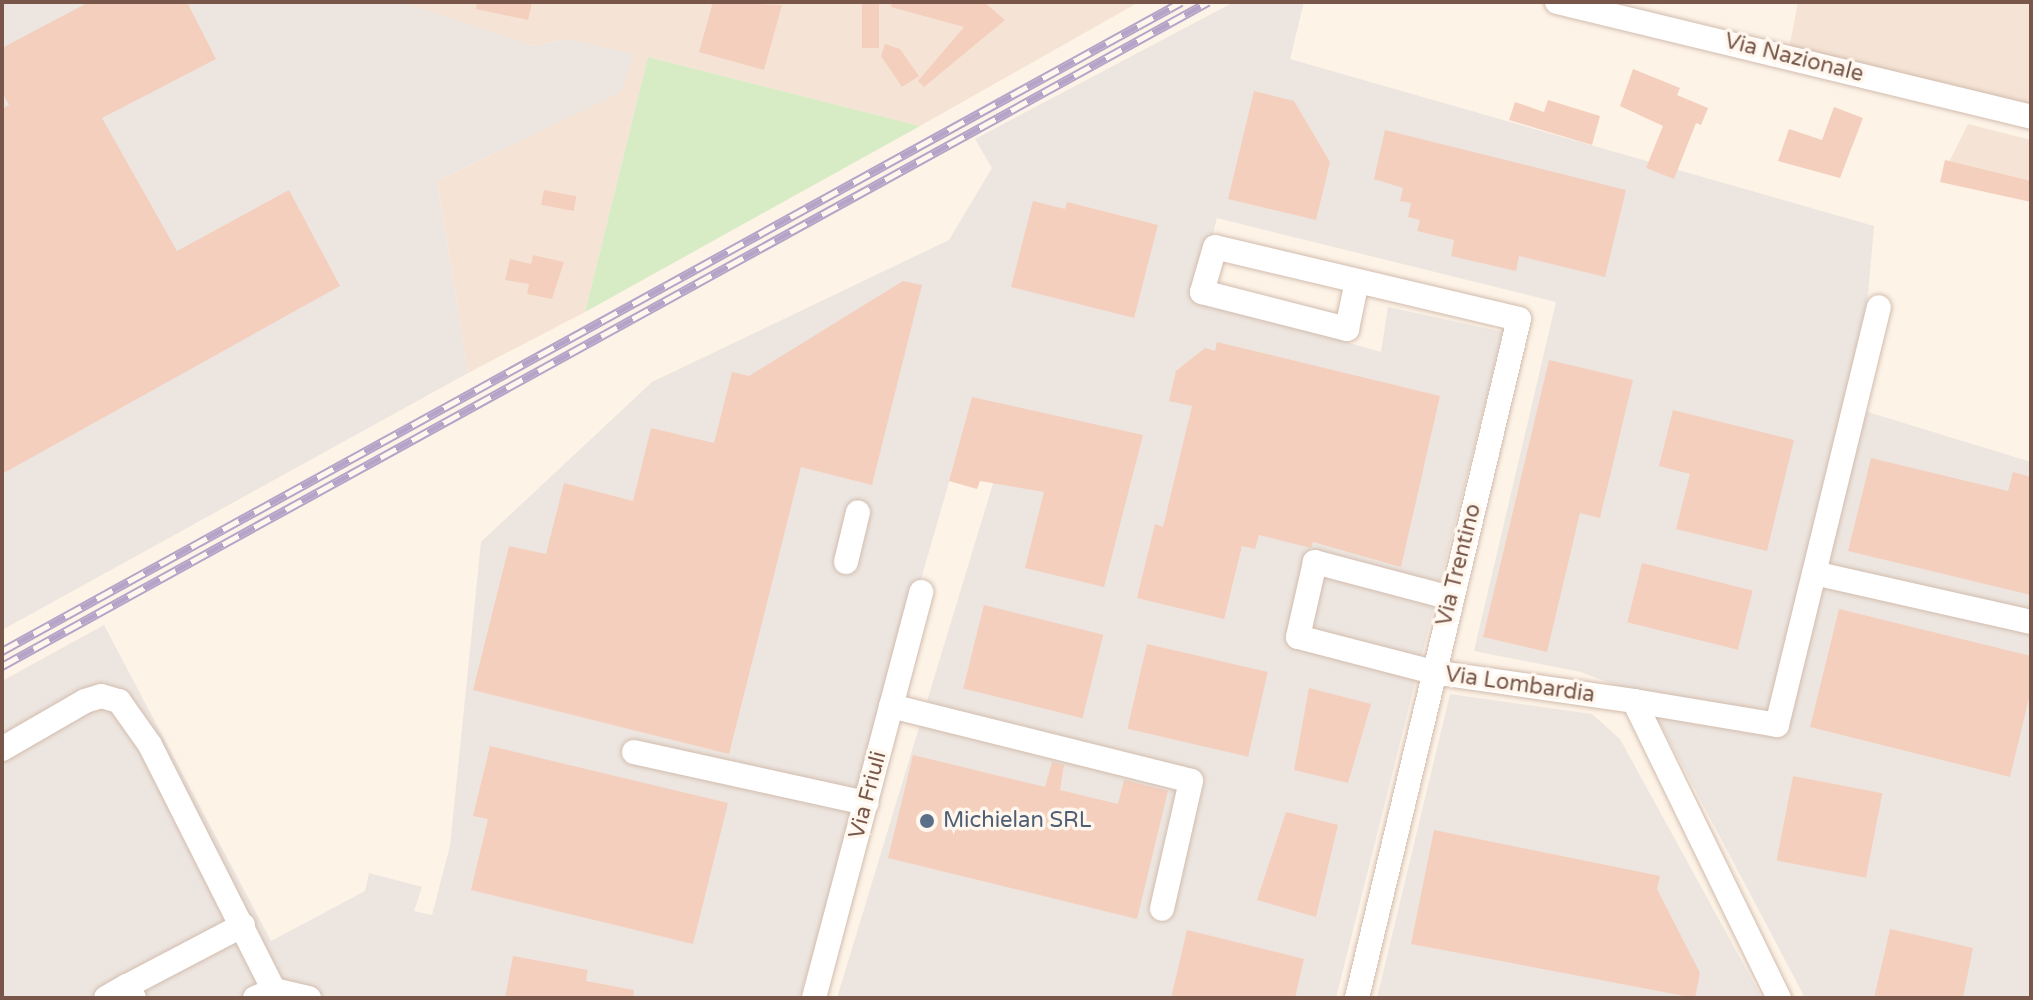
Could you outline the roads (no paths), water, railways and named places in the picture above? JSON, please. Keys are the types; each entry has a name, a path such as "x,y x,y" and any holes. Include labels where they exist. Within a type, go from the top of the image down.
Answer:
{"street":[{"name":"Via Nazionale","path":"1557,2 2031,117"},
{"path":"1215,247 1357,281 1347,329 1202,292 1215,247"},
{"name":"Via Trentino","path":"1357,281 1519,319 1357,998"},
{"path":"1879,307 1814,573 2031,622"},
{"path":"846,562 858,512"},
{"name":"Via Lombardia","path":"1451,598 1315,562 1298,637 1433,672 1777,725 1814,573"},
{"name":"Via Friuli","path":"814,998 921,592"},
{"path":"2,749 85,701 101,696 119,701 150,745 243,925 265,994 309,998"},
{"path":"1634,701 1779,998"},
{"path":"891,706 1191,781 1162,909"},
{"path":"634,752 866,803"},
{"path":"122,994 243,925"}],"railway":[{"path":"2,651 1181,2"},
{"path":"2,666 1208,2"}],"place":[{"name":"Michielan SRL","path":"927,821"}]}
